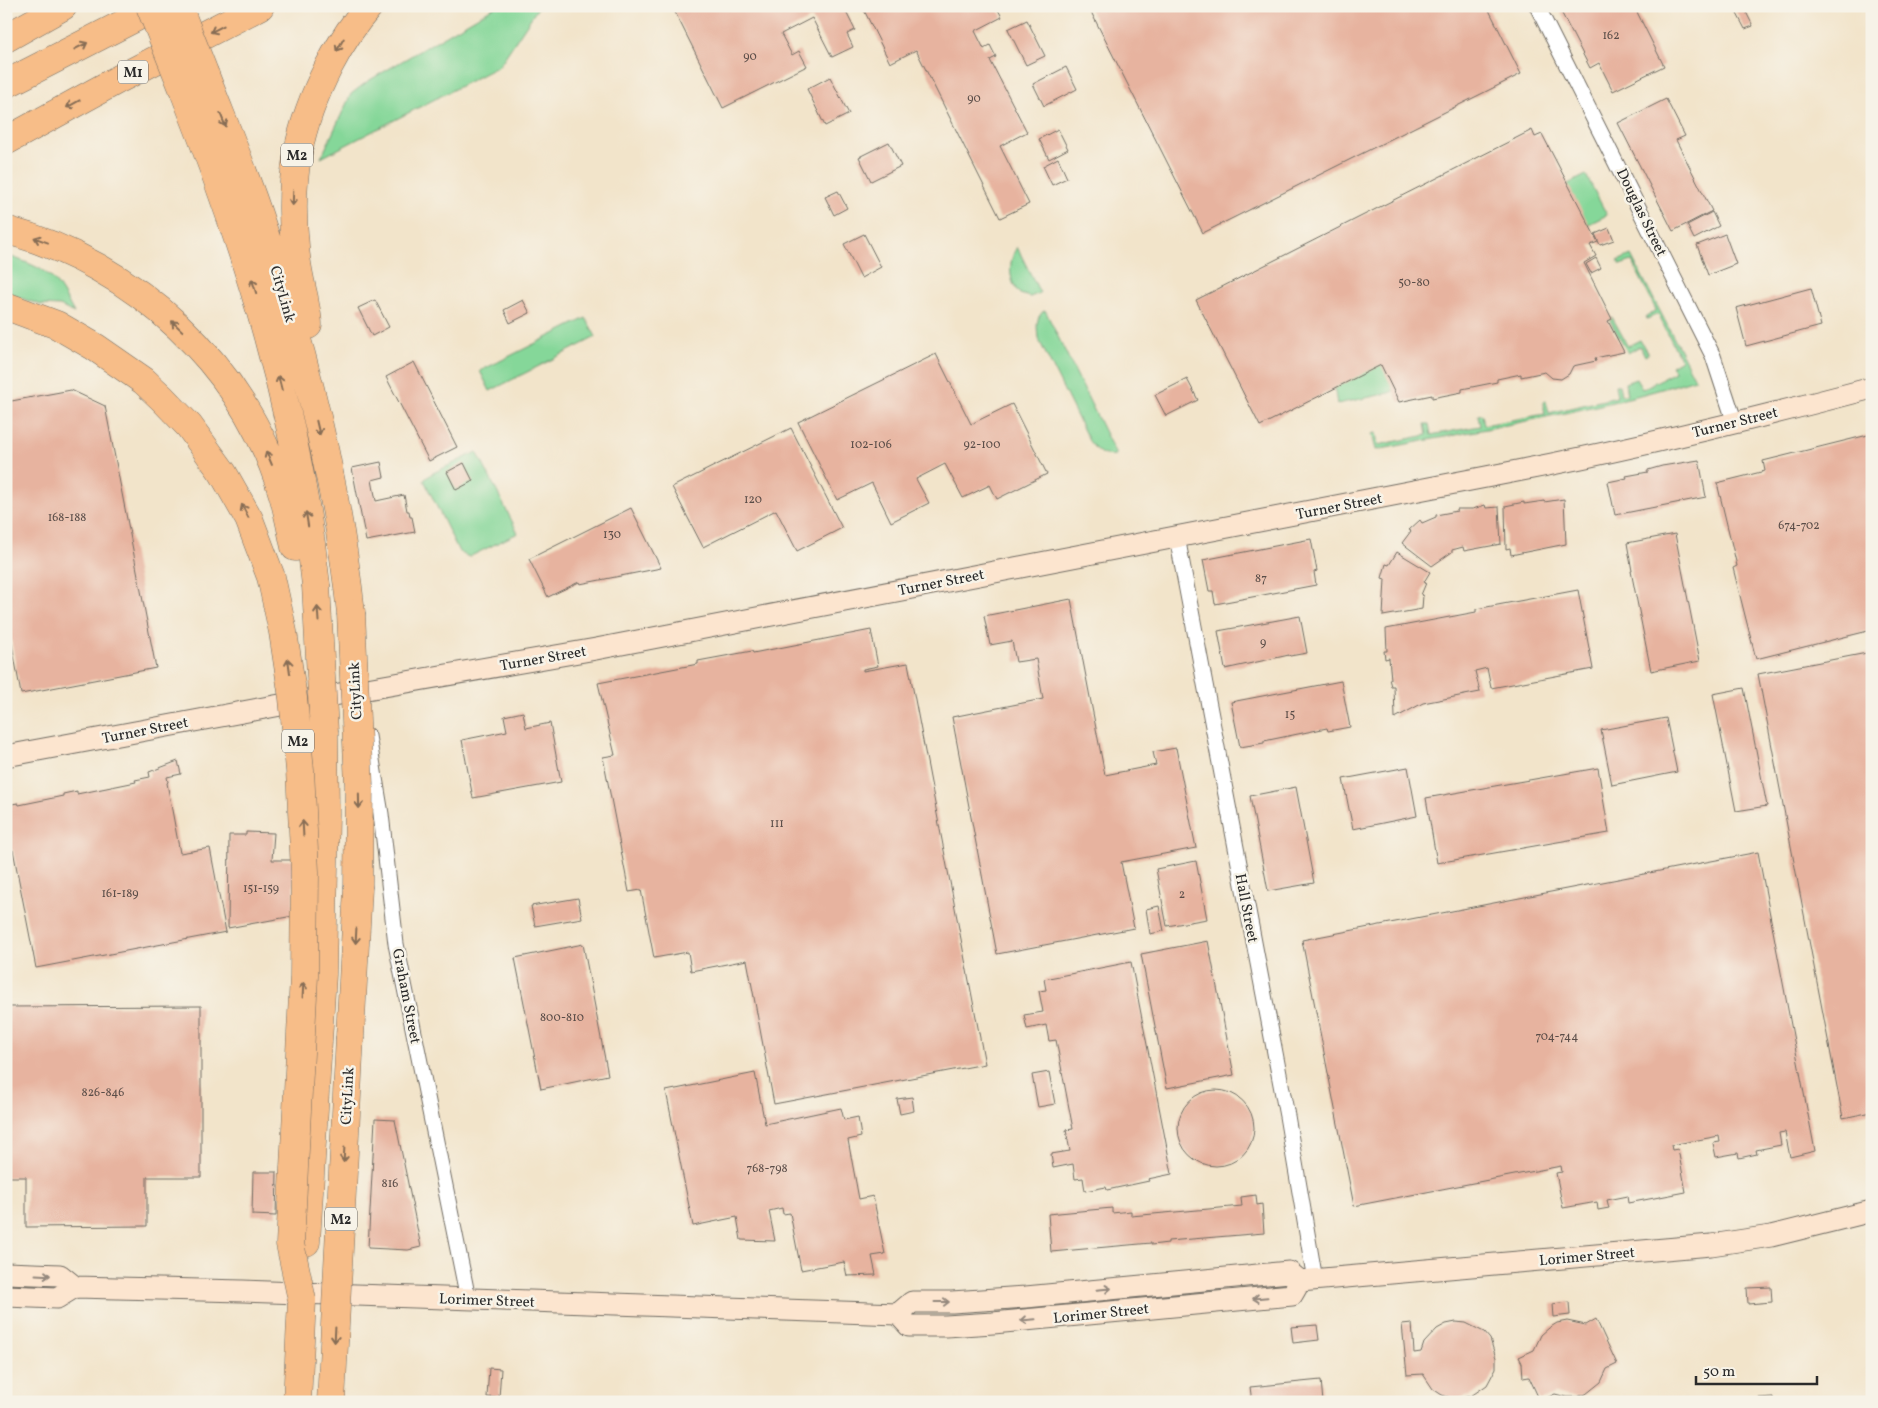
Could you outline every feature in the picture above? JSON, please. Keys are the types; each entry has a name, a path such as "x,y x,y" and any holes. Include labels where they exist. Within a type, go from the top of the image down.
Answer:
{"highway":[{"path":"6,38 63,6"},
{"name":"CityLink","path":"150,6 214,167 234,226 290,327 296,448 312,547 316,585 324,732 325,841 322,974 297,1402"},
{"path":"6,84 158,6"},
{"name":"CityLink","path":"178,6 261,222 307,381 329,476 346,569 354,658 359,785 358,888 332,1402"},
{"name":"M1","path":"6,140 260,6"},
{"name":"M2","path":"290,327 297,267 292,220 294,174 303,124 315,92 342,41 370,6"},
{"name":"M2","path":"6,230 56,246 90,261 149,300 182,329 207,356 230,387 264,446 283,495 296,552 316,585"},
{"name":"M2","path":"6,306 57,325 95,347 144,381 168,405 204,446 239,498 253,528 271,577 283,632 293,698 300,770 305,872 304,976 290,1244 302,1300"}],"main road":[{"name":"Turner Street","path":"6,756 361,690 596,649 1571,461 1735,423 1872,388"},
{"name":"Lorimer Street","path":"6,1296 57,1298 76,1287 468,1299 898,1314 909,1326 946,1326 1019,1321 1292,1295 1307,1281 1734,1242 1771,1236 1872,1211"},
{"name":"Lorimer Street","path":"8,1270 60,1275 76,1287"}],"street":[{"name":"Douglas Street","path":"1537,6 1712,356 1735,423"},
{"name":"Hall Street","path":"1177,536 1284,1097 1307,1281"},
{"name":"Graham Street","path":"361,690 381,814 396,944 468,1299"}],"green space":[{"path":"496,6 539,6 499,66 321,158 351,94 368,81"},
{"path":"1586,175 1607,215 1587,225 1566,185"},
{"path":"1017,247 1040,293 1030,297 1020,294 1011,277 1012,258"},
{"path":"6,255 46,272 60,288 74,313 60,306 41,305 6,293"},
{"path":"1631,255 1695,379 1656,391 1577,410 1376,450 1372,434 1376,433 1378,445 1427,435 1425,424 1429,424 1431,435 1480,426 1478,415 1482,414 1484,425 1545,414 1543,402 1546,401 1549,413 1617,397 1615,385 1619,385 1621,395 1627,395 1625,383 1636,379 1642,389 1675,372 1671,366 1681,360 1658,314 1647,319 1646,316 1656,310 1632,261 1620,265 1618,261"},
{"path":"1045,310 1116,455 1100,453 1089,441 1038,338 1038,319"},
{"path":"1612,317 1628,346 1640,340 1648,354 1645,356 1640,346 1628,353 1609,319"},
{"path":"586,318 596,337 490,391 480,371"},
{"path":"1381,363 1395,390 1389,393 1337,404 1334,386"},
{"path":"477,452 518,533 469,557 459,552 424,480 431,474"}],"building":[{"path":"672,6 843,6 855,30 847,34 853,47 832,57 812,18 781,34 792,55 799,51 807,66 723,108"},
{"path":"862,6 996,6 1002,17 975,31 984,49 990,45 996,57 990,60 1027,132 1000,146 1029,204 1000,218 916,50 890,63"},
{"path":"1088,6 1487,6 1521,74 1203,233"},
{"path":"1558,6 1634,6 1664,66 1613,91 1599,63 1590,68"},
{"path":"1733,6 1743,6 1753,26 1745,29"},
{"path":"1027,20 1045,56 1026,65 1008,29"},
{"path":"1066,67 1077,89 1044,106 1033,84"},
{"path":"830,77 849,114 825,126 807,89"},
{"path":"1666,99 1685,136 1676,140 1712,211 1673,231 1618,123"},
{"path":"1058,129 1068,149 1049,159 1039,139"},
{"path":"1532,130 1535,137 1542,134 1598,242 1590,245 1596,256 1584,263 1612,319 1608,321 1624,352 1595,358 1596,361 1573,366 1569,374 1561,379 1552,378 1545,372 1521,377 1521,374 1497,379 1497,382 1462,389 1462,392 1432,398 1432,395 1399,402 1381,365 1260,426 1196,300"},
{"path":"889,142 901,166 871,181 859,157"},
{"path":"1058,158 1067,178 1052,185 1043,166"},
{"path":"838,191 847,208 834,215 825,197"},
{"path":"1712,212 1719,226 1694,239 1687,225"},
{"path":"1609,228 1614,240 1600,245 1595,234"},
{"path":"864,234 881,267 861,278 844,244"},
{"path":"1725,234 1736,264 1708,275 1697,245"},
{"path":"1596,258 1601,268 1591,273 1586,264"},
{"path":"1811,288 1821,326 1746,346 1736,308"},
{"path":"375,300 389,327 372,336 358,308"},
{"path":"523,300 530,313 510,323 504,310"},
{"path":"936,354 971,424 1012,404 1047,474 997,499 990,485 963,498 945,464 916,479 929,503 891,522 872,483 837,500 798,422"},
{"path":"414,362 457,447 429,461 386,377"},
{"path":"1187,379 1198,400 1166,416 1155,395"},
{"path":"71,390 105,406 156,668 21,694 9,628 6,629 6,402"},
{"path":"791,428 842,528 797,551 776,510 703,547 672,487"},
{"path":"1872,434 1872,630 1756,659 1733,568 1737,566 1717,483 1765,471 1763,461"},
{"path":"1699,460 1706,497 1615,515 1608,482 1648,472 1648,470 1662,466"},
{"path":"381,462 384,477 372,480 376,501 404,495 407,511 409,511 410,517 412,517 415,532 366,541 352,468"},
{"path":"464,463 473,481 456,490 447,472"},
{"path":"1564,499 1566,544 1511,555 1510,548 1506,549 1505,506 1524,502 1524,504"},
{"path":"1485,505 1486,508 1499,507 1501,544 1464,551 1463,547 1452,550 1452,552 1432,566 1402,543 1411,531 1409,530 1420,520 1422,523 1436,517 1436,515 1457,511 1457,509 1473,509"},
{"path":"631,508 661,568 580,584 579,582 548,597 529,559"},
{"path":"1675,534 1700,661 1651,671 1627,543"},
{"path":"1311,539 1317,571 1314,572 1316,585 1215,604 1213,591 1209,591 1203,560"},
{"path":"1397,552 1430,572 1424,582 1426,583 1421,595 1423,595 1422,609 1383,616 1385,579 1382,578 1386,564 1389,565"},
{"path":"1578,590 1593,669 1491,688 1487,668 1475,671 1480,692 1423,703 1395,718 1394,686 1391,686 1389,679 1391,679 1389,658 1385,659 1384,651 1387,651 1386,629 1476,612 1476,609"},
{"path":"1071,599 1105,775 1156,765 1153,752 1176,748 1196,848 1121,862 1134,928 997,954 952,717 1043,699 1036,659 1016,662 1012,641 990,645 984,616"},
{"path":"1300,616 1307,653 1225,669 1218,631"},
{"path":"871,630 878,666 863,669 863,671 908,663 985,1064 774,1104 747,960 691,971 688,952 654,958 641,890 629,892 603,757 615,755 598,683 698,664 698,661 752,651 753,653"},
{"path":"1872,652 1872,715 1868,715 1872,736 1872,1112 1843,1118 1758,674"},
{"path":"1341,681 1350,727 1328,731 1327,728 1240,747 1231,702"},
{"path":"1744,688 1767,806 1736,811 1713,694"},
{"path":"523,712 526,728 550,723 561,782 473,798 462,740 507,731 504,716"},
{"path":"1666,718 1677,772 1612,785 1601,730"},
{"path":"178,761 181,774 167,777 167,783 180,853 210,848 226,932 36,968 13,850 6,851 6,836 10,835 8,823 6,823 6,805 18,803 19,805 63,796 63,794 77,791 77,794 136,782 135,780 150,777 149,772"},
{"path":"1408,767 1417,816 1353,829 1343,779"},
{"path":"1598,768 1609,833 1437,863 1426,798"},
{"path":"1296,787 1314,883 1268,891 1250,796"},
{"path":"246,832 274,833 272,860 294,860 293,916 228,928 229,835 246,835"},
{"path":"1758,852 1815,1151 1790,1157 1785,1132 1779,1133 1781,1145 1756,1150 1757,1154 1739,1158 1738,1153 1716,1157 1713,1143 1720,1142 1719,1136 1671,1145 1672,1150 1678,1149 1686,1192 1628,1203 1627,1196 1607,1200 1609,1208 1598,1210 1597,1202 1563,1208 1556,1173 1562,1172 1561,1166 1354,1206 1302,940"},
{"path":"1196,861 1207,919 1167,926 1156,869"},
{"path":"578,898 582,918 535,926 531,906"},
{"path":"1159,906 1164,931 1150,934 1146,909"},
{"path":"1208,941 1234,1075 1167,1088 1141,954"},
{"path":"583,944 608,1075 541,1089 515,958"},
{"path":"1131,962 1172,1174 1107,1190 1106,1187 1085,1191 1083,1178 1075,1179 1073,1164 1053,1168 1051,1154 1070,1151 1066,1130 1073,1129 1056,1040 1049,1041 1046,1025 1027,1029 1024,1015 1043,1012 1039,991 1046,990 1044,979"},
{"path":"201,1006 201,1177 147,1177 147,1226 26,1227 26,1177 6,1177 6,1007"},
{"path":"1049,1072 1055,1104 1038,1107 1032,1075"},
{"path":"755,1073 765,1124 841,1108 844,1120 858,1117 861,1137 848,1140 859,1199 873,1196 885,1254 872,1256 876,1275 847,1276 844,1262 801,1270 790,1213 783,1214 782,1208 769,1211 775,1241 741,1240 737,1217 693,1226 666,1091"},
{"path":"1216,1090 1231,1093 1243,1101 1251,1113 1254,1128 1251,1143 1243,1155 1231,1163 1216,1166 1201,1163 1189,1155 1181,1143 1178,1128 1181,1113 1189,1101 1201,1093"},
{"path":"912,1097 914,1111 900,1114 897,1099"},
{"path":"375,1119 395,1120 421,1247 408,1250 368,1248"},
{"path":"253,1172 277,1172 276,1216 252,1215"},
{"path":"1256,1195 1257,1205 1262,1204 1264,1233 1168,1241 1168,1243 1151,1245 1151,1243 1051,1252 1048,1214 1112,1208 1112,1213 1131,1211 1131,1216 1242,1206 1241,1197"},
{"path":"1771,1287 1772,1302 1748,1304 1747,1288"},
{"path":"1569,1302 1570,1315 1553,1317 1552,1304"},
{"path":"1596,1319 1617,1364 1607,1369 1601,1382 1586,1394 1577,1397 1566,1397 1555,1394 1540,1401 1529,1377 1523,1378 1522,1363 1519,1357 1534,1350 1541,1335 1557,1323 1567,1321 1586,1325"},
{"path":"1412,1323 1414,1353 1421,1352 1424,1343 1437,1329 1446,1324 1466,1323 1484,1332 1490,1339 1496,1358 1496,1368 1487,1385 1471,1396 1451,1398 1433,1389 1423,1374 1407,1375 1402,1324"},
{"path":"1317,1325 1319,1340 1293,1343 1291,1327"},
{"path":"489,1368 501,1369 499,1398 487,1397"},
{"path":"1321,1380 1323,1402 1252,1402 1250,1387"},
{"path":"1773,1397 1773,1402 1759,1402 1758,1398"}]}
